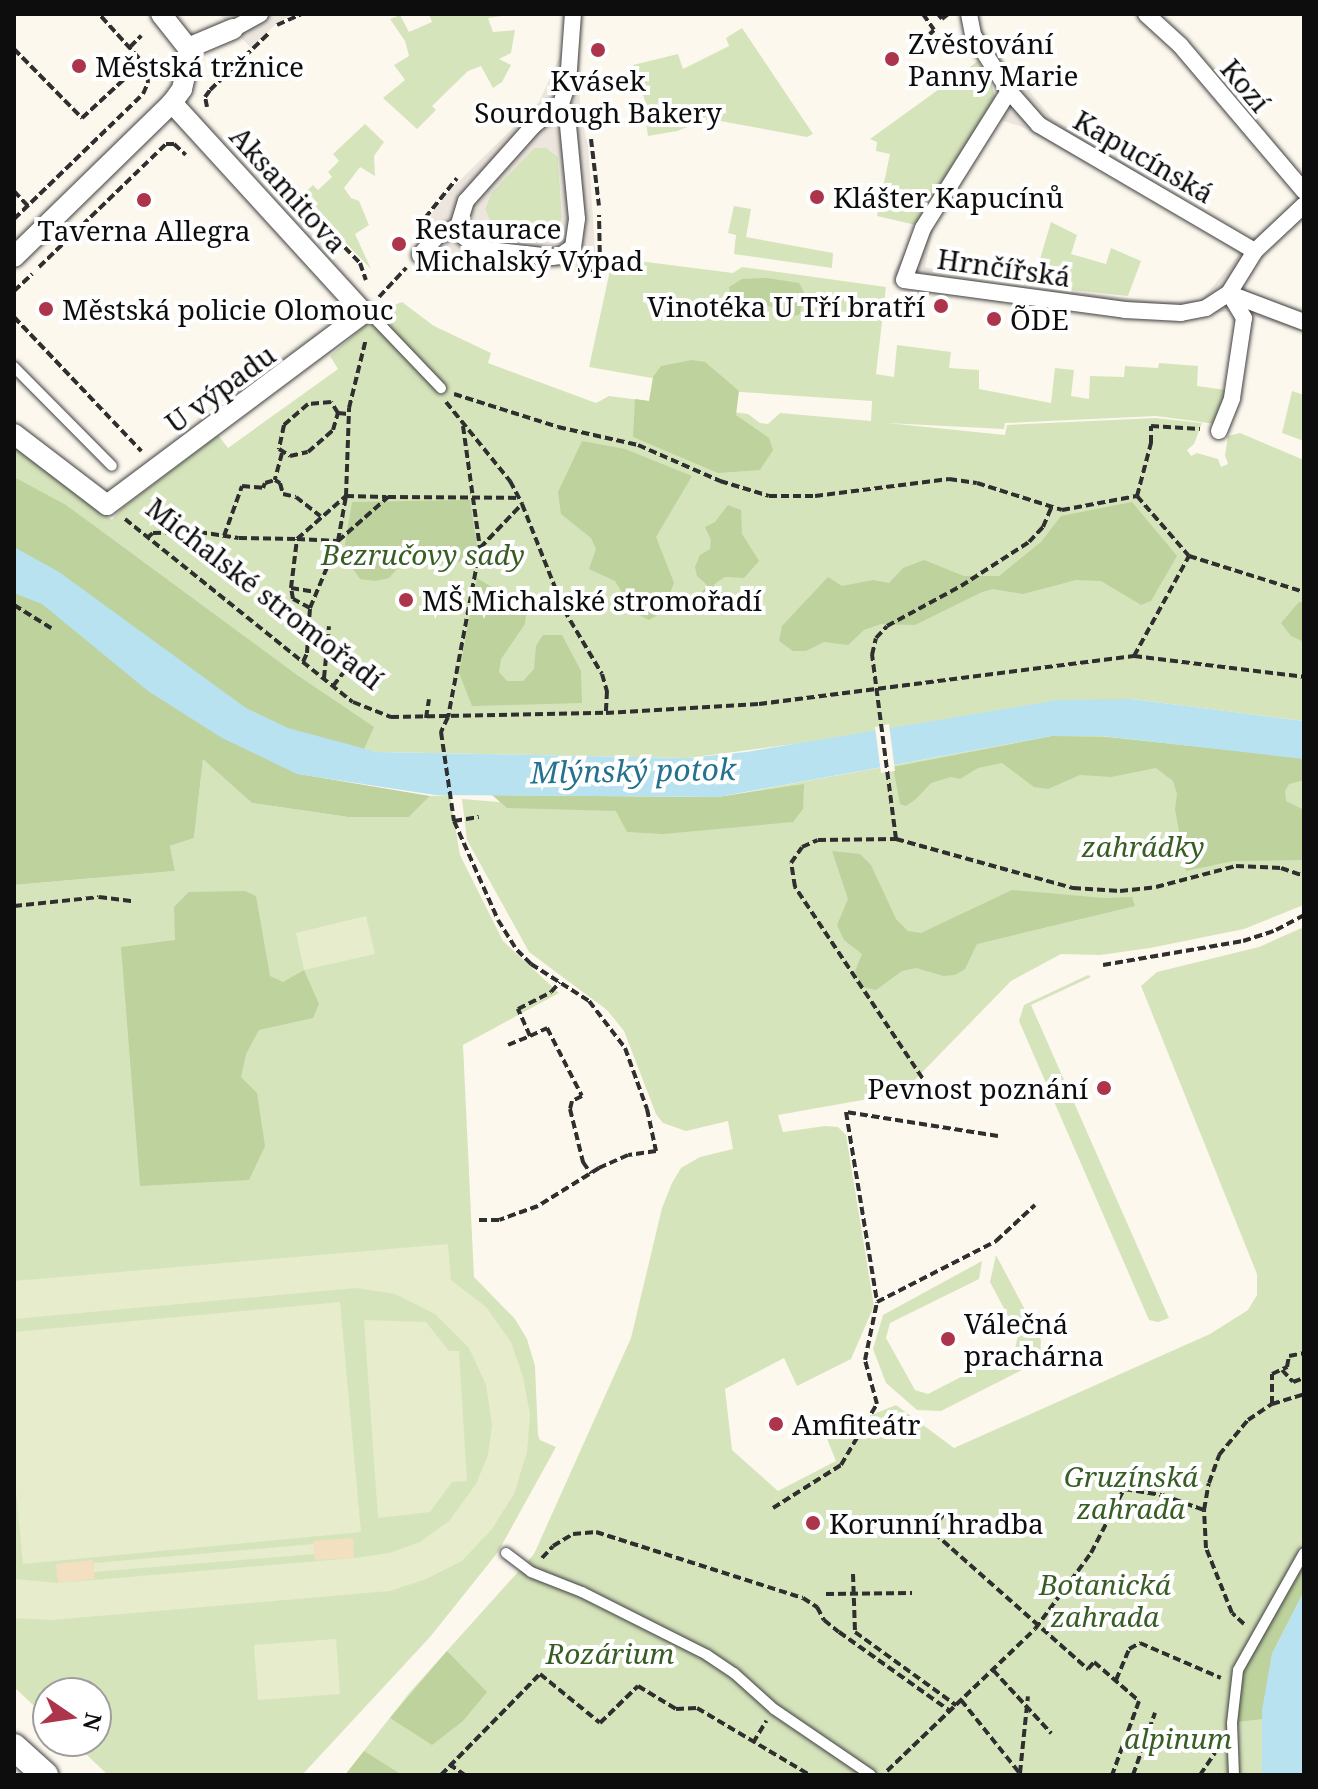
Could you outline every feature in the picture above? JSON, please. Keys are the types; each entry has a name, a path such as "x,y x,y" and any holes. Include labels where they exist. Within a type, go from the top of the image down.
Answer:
{"street":[{"path":"14,257 172,103 186,78 188,48 161,14"},
{"path":"188,48 260,14"},
{"path":"560,107 568,83 573,14"},
{"name":"Kapucínská","path":"969,14 973,35 1009,91 1039,125 1255,251"},
{"name":"Kozí","path":"1146,14 1180,45 1304,191"},
{"name":"Hrnčířská","path":"1009,91 923,228 904,280 1125,310 1181,313 1206,308 1229,293"},
{"name":"Aksamitova","path":"172,103 364,313"},
{"path":"416,259 437,236 458,227 473,191 548,111 560,107"},
{"path":"458,227 470,244 487,251 552,257 568,252 575,240 577,219 567,115 560,107"},
{"path":"1229,293 1255,251 1304,205"},
{"path":"1229,293 1304,322"},
{"path":"1219,431 1232,398 1244,318 1229,293"},
{"name":"U výpadu","path":"107,505 364,313"},
{"name":"Michalské stromořadí","path":"14,434 107,505"},
{"path":"14,1747 45,1775"}],"lane":[{"path":"364,313 374,318 441,388"},
{"path":"14,367 112,466"},
{"path":"506,1553 531,1572 594,1598 707,1655 734,1673 774,1709 871,1775"},
{"path":"1234,1775 1231,1745 1238,1670 1304,1553"}],"path":[{"path":"14,219 143,94 150,75 143,62 99,14"},
{"path":"208,107 205,97 212,88 278,24 302,14"},
{"path":"923,14 934,30 930,34"},
{"path":"938,14 942,19 948,14"},
{"path":"130,47 141,36"},
{"path":"14,49 82,118 143,62"},
{"path":"229,130 360,263 367,284"},
{"path":"14,291 166,144 174,144 189,158"},
{"path":"14,191 28,206"},
{"path":"387,289 416,259"},
{"path":"373,291 379,297"},
{"path":"14,317 142,451"},
{"path":"303,662 307,653 310,608 338,541 346,496 348,414 367,335"},
{"path":"441,388 531,419 638,445 720,481 769,496 815,496 949,479 977,483 1051,508 1070,509 1137,496"},
{"path":"441,388 447,404 510,481 519,498 568,618 602,674 607,691 606,713"},
{"path":"275,480 282,453 278,446 280,432 295,412 308,404 324,400 333,403 338,413 336,426 317,446 297,455 282,453"},
{"path":"338,413 348,414"},
{"path":"463,426 480,548 448,717 441,732 454,821 498,920 517,950 531,964 589,1001 625,1048 647,1109 656,1151 628,1155 538,1206 499,1220 475,1220"},
{"path":"1137,496 1151,443 1151,426 1219,431"},
{"path":"224,536 242,486 263,488 265,483 275,480 280,483 283,494 296,497 320,516"},
{"path":"310,608 293,599 291,588 297,539 346,496 519,498"},
{"path":"1137,496 1189,556 1304,592"},
{"path":"148,537 153,533 199,532 338,541 388,497"},
{"path":"480,548 522,504"},
{"name":"Michalské stromořadí","path":"107,505 333,686 373,712 426,718 606,713 759,704 1134,656 1304,677"},
{"path":"896,839 872,649 879,632 980,575 1029,542 1043,527 1051,508"},
{"path":"1134,656 1189,556"},
{"path":"291,588 316,592"},
{"path":"14,605 51,628"},
{"path":"324,678 329,626"},
{"path":"333,686 344,672"},
{"path":"426,718 429,699"},
{"path":"454,821 479,817"},
{"path":"929,1088 795,887 791,863 802,847 818,840 896,839 1073,888 1120,891 1156,887 1236,866 1281,868 1304,876"},
{"path":"14,906 99,897 133,901"},
{"path":"1103,965 1243,941 1276,930 1304,915"},
{"path":"530,1036 518,1009 551,992 560,982"},
{"path":"508,1045 547,1028 582,1096 572,1101 570,1109 583,1162 591,1174"},
{"path":"773,1508 841,1465 877,1404 865,1360 877,1302 846,1112 998,1136"},
{"path":"877,1302 996,1241 1035,1205"},
{"path":"1272,1404 1272,1374 1287,1367 1289,1356 1304,1353"},
{"path":"1282,1370 1293,1382 1304,1378"},
{"path":"1257,1637 1232,1613 1217,1582 1206,1548 1204,1510 1219,1455 1248,1420 1272,1404 1304,1394"},
{"path":"883,1775 1038,1625 1091,1553 1124,1489 1162,1495 1204,1510"},
{"path":"931,1530 945,1513"},
{"path":"916,1517 1088,1669 1094,1662 1139,1701 1112,1775"},
{"path":"531,1572 553,1546 573,1534 596,1532 785,1592 817,1607 824,1620 839,1632 950,1711"},
{"path":"853,1574 855,1632 956,1705"},
{"path":"826,1594 912,1593"},
{"path":"1116,1681 1129,1649 1140,1643 1235,1684"},
{"path":"993,1670 1051,1733"},
{"path":"441,1775 540,1674 600,1723 638,1686 676,1709 697,1708 810,1775"},
{"path":"1021,1774 1028,1696"},
{"path":"961,1700 1021,1774"},
{"path":"1133,1775 1155,1713"},
{"path":"753,1743 761,1729"},
{"path":"449,1764 465,1775"}],"green space":[{"path":"429,14 515,14 488,18 493,32 515,30 511,53 499,59 511,65 502,82 493,88 481,66 468,71 432,106 436,110 417,129 383,98 405,80 394,65 409,56 405,41 390,19 400,15 409,32 432,22"},
{"path":"742,28 813,134 807,137 709,119 677,131 648,136 644,109 647,107 633,65 678,54 683,69 729,46 726,38"},
{"path":"978,61 990,78 995,97 916,225 877,216 890,154 876,151 877,142 870,139"},
{"path":"365,124 384,142 374,156 375,176 360,167 344,188 351,198 359,201 369,225 355,234 371,269 295,190 302,195 313,185 318,190 332,177 328,172 339,161 333,154"},
{"path":"534,148 547,148 558,157 562,218 557,230 546,237 512,237 491,224 485,209 491,193"},
{"path":"734,206 751,209 746,237 833,253 832,268 734,254 736,235 728,233"},
{"path":"1051,222 1077,235 1071,254 1106,264 1111,248 1141,261 1128,296 1032,286"},
{"name":"Bezručovy sady","path":"607,257 733,273 742,267 886,287 876,374 894,377 897,345 951,352 949,368 979,370 979,389 1051,403 1055,368 1074,370 1071,396 1089,399 1090,376 1124,377 1125,366 1158,368 1159,363 1198,366 1197,386 1226,390 1216,424 1156,416 1005,423 1004,429 887,423 1005,435 1007,425 1156,418 1202,423 1194,444 1187,450 1191,456 1197,453 1218,459 1221,467 1228,464 1225,455 1228,436 1240,433 1304,460 1304,721 1132,699 688,758 377,752 339,744 14,547 14,443 112,520 121,509 218,435 228,448 338,369 330,356 384,309 402,302 434,326 491,353 488,363 596,403 609,396 748,414 760,423 768,424 780,413 871,421 872,401 726,391 589,367 609,275"},
{"path":"767,278 799,283 804,292 800,314 792,317 769,306 748,311 732,308 729,287 742,279"},
{"path":"692,360 705,362 739,391 736,415 769,438 773,450 760,470 718,473 633,437 635,399 649,401 653,377 661,366"},
{"path":"1292,391 1304,395 1304,441 1282,433"},
{"path":"582,441 625,449 692,476 656,537 674,583 663,612 649,620 635,613 615,581 589,569 596,549 591,538 561,514 558,492"},
{"path":"14,477 66,505 297,675 374,727 364,749 299,774 430,796 409,817 348,817 252,803 203,759 194,838 170,846 175,871 14,885"},
{"path":"470,500 477,546 469,557 455,564 405,560 389,578 376,581 360,579 351,566 345,545 352,502"},
{"path":"1132,502 1177,556 1151,601 1141,605 1101,581 1076,580 1023,594 993,589 982,592 915,625 881,624 864,630 848,645 824,642 806,651 793,651 779,641 782,626 828,577 842,586 873,580 889,583 903,568 924,560 964,576 999,576 1041,542 1061,516"},
{"path":"728,505 741,510 742,534 759,561 744,578 725,577 713,586 725,594 724,610 718,615 705,615 698,610 698,597 707,585 697,576 695,567 700,555 710,549 711,540 705,527 715,522"},
{"path":"477,578 519,604 526,615 525,624 501,659 499,672 507,681 523,681 534,669 536,646 543,635 562,635 581,671 582,703 472,706 459,673"},
{"path":"1299,602 1304,603 1304,642 1291,636 1281,623"},
{"path":"1052,736 1102,736 1304,759 1304,908 1301,906 1244,929 1150,948 1100,955 1061,954 1011,981 902,1093 778,1115 783,1132 825,1126 838,1127 846,1135 874,1306 851,1359 797,1386 784,1358 725,1389 732,1450 778,1491 836,1461 825,1434 896,1405 954,1448 1210,1334 1248,1310 1257,1295 1257,1274 1141,986 1157,972 1259,947 1304,927 1304,1591 1272,1654 1262,1710 1262,1775 345,1775 410,1692 534,1554 631,1338 662,1208 672,1183 681,1168 700,1157 733,1149 728,1121 686,1131 663,1123 656,1114 624,1031 607,1010 529,952 467,840 462,799 499,802 720,797"},
{"path":"1052,736 1107,737 1304,758 1304,780 1289,784 1285,791 1286,801 1304,810 1304,860 1233,861 1186,871 1175,809 1177,794 1173,781 1156,768 1111,777 1080,775 1048,789 1034,787 1002,763 978,768 960,779 951,777 931,783 906,806 900,804 893,767"},
{"path":"203,758 252,803 348,817 409,817 430,796 450,795 460,855 503,941 559,993 463,1045 474,1277 515,1319 527,1339 535,1366 538,1435 540,1440 556,1447 498,1552 430,1637 302,1775 108,1775 89,1757 112,1757 112,1677 32,1677 32,1704 14,1687 14,885 175,871 170,846 194,838"},
{"path":"804,784 803,809 793,822 663,834 627,832 616,811 507,808 492,795 718,797"},
{"path":"832,851 860,854 871,865 896,919 908,931 921,933 1012,890 1104,898 1132,897 1135,906 977,944 965,969 955,975 944,976 916,968 902,971 876,990 862,987 855,971 862,954 844,940 837,925 848,899"},
{"path":"245,891 256,896 270,976 283,982 304,970 319,1004 313,1018 259,1030 246,1054 241,1077 257,1093 265,1146 249,1180 140,1186 121,947 175,940 174,907 189,892"},
{"path":"366,916 375,954 304,970 296,933"},
{"path":"1088,975 1091,977 1031,1005 1169,1318 1158,1322 1149,1320 1019,1021 1024,1005"},
{"path":"448,1244 451,1280 486,1307 511,1342 523,1377 530,1414 527,1452 514,1494 492,1529 462,1561 426,1579 390,1591 52,1620 14,1618 14,1579 58,1583 354,1558 389,1553 420,1542 449,1521 476,1484 488,1455 492,1425 486,1385 469,1348 435,1314 395,1294 356,1288 14,1319 14,1281"},
{"path":"996,1255 1041,1340 1040,1355 1034,1364 941,1411 917,1410 886,1383 873,1349 883,1315 982,1261 979,1279 890,1323 886,1338 915,1390 928,1394 1015,1349 1018,1335 990,1282"},
{"path":"340,1302 361,1532 23,1564 14,1471 14,1332"},
{"path":"364,1320 426,1322 449,1351 459,1351 467,1481 452,1482 430,1512 378,1518"},
{"path":"314,1544 314,1554 94,1572 94,1563"},
{"path":"1304,1566 1304,1591 1272,1654 1262,1719 1237,1722 1243,1670"},
{"path":"336,1639 340,1694 258,1700 254,1645"},
{"path":"447,1651 487,1692 463,1721 432,1745 390,1718"},
{"path":"364,1751 402,1775 345,1775"}],"sand":[{"path":"353,1538 354,1558 315,1560 313,1541"},
{"path":"93,1560 95,1579 58,1583 56,1564"}],"shaded area":[{"path":"219,14 293,14 277,23 251,48"},
{"path":"579,14 580,111 588,146 596,262 592,267 495,265 423,257 415,247 433,211 539,102","holes":["534,148 547,148 558,157 562,218 557,230 546,237 512,237 491,224 485,209 491,193"]},
{"path":"959,14 977,14 977,24 1002,59 1053,119 1247,239 1255,238 1299,198 1304,184 1304,214 1268,248 1243,283 1247,290 1304,312 1304,332 1237,311 1181,315 892,284 894,271 998,102 1001,87 965,34","holes":["996,121 1020,126 1207,232 1238,253 1237,257 1202,300 1163,302 993,283 925,267 934,226"]}],"water":[{"name":"Mlýnský potok","path":"14,547 59,572 246,708 288,728 377,752 688,758 746,752 1058,700 1132,699 1304,721 1304,759 1102,736 1052,736 718,797 435,795 297,774 222,738 148,691 42,604 14,593"},
{"path":"1304,1591 1302,1775 1262,1775 1262,1710 1272,1654"}],"pier":[{"path":"889,724 895,771 881,773 875,727"}],"place":[{"name":"Kvásek Sourdough Bakery","path":"598,50"},
{"name":"Zvěstování Panny Marie","path":"892,59"},
{"name":"Městská tržnice","path":"79,66"},
{"name":"Klášter Kapucínů","path":"817,197"},
{"name":"Taverna Allegra","path":"144,200"},
{"name":"Restaurace Michalský Výpad","path":"399,244"},
{"name":"Vinotéka U Tří bratří","path":"941,306"},
{"name":"Městská policie Olomouc","path":"46,309"},
{"name":"ÕDE","path":"994,319"},
{"name":"MŠ Michalské stromořadí","path":"406,600"},
{"name":"Pevnost poznání","path":"1104,1088"},
{"name":"Válečná prachárna","path":"948,1339"},
{"name":"Amfiteátr","path":"776,1424"},
{"name":"Korunní hradba","path":"813,1523"}],"park label":[{"name":"zahrádky","path":"1143,846"},
{"name":"Gruzínská zahrada","path":"1131,1492"},
{"name":"Botanická zahrada","path":"1105,1600"},
{"name":"Rozárium","path":"610,1653"},
{"name":"alpinum","path":"1178,1738"}]}
